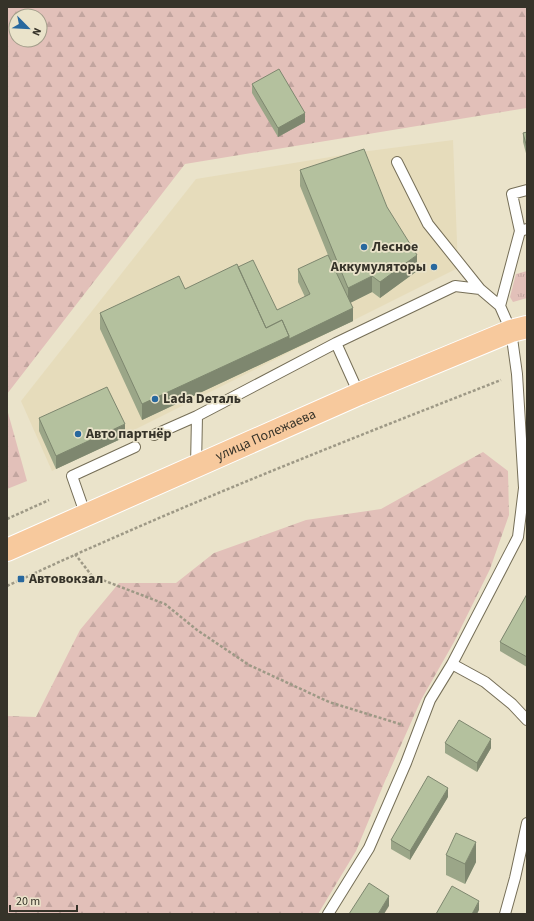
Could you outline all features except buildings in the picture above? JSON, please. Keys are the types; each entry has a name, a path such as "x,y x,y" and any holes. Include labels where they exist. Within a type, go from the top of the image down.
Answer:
{"main road":[{"name":"улица Полежаева","path":"7,550 359,394 519,329"}],"lane":[{"path":"328,914 369,848 430,700 452,664 518,537 524,488 517,374 519,329 500,306 480,289 428,224 397,162"},
{"path":"500,306 523,230 512,194 527,190"},
{"path":"154,435 196,416 336,343 455,286 480,289"},
{"path":"336,343 359,394"},
{"path":"196,416 196,466"},
{"path":"86,516 72,476 135,447"},
{"path":"452,664 485,682 512,704 527,720"},
{"path":"505,914 515,878 527,823"}],"path":[{"path":"7,586 75,554 331,446 517,374"},
{"path":"7,519 50,500"},
{"path":"75,554 92,576 165,604 197,630 249,665 329,702 419,729"}],"shaded area":[{"path":"453,140 458,268 52,471 21,401 196,179 361,152"}],"green space":[{"path":"7,7 527,7 527,108 185,164 7,394"},
{"path":"527,271 527,298 513,302 510,297 516,274"},
{"path":"7,409 27,481 7,489"},
{"path":"483,452 508,471 509,515 490,569 454,642 421,700 356,851 318,914 7,914 7,716 36,717 80,630 119,583 176,583 214,553 306,520 381,509"}],"place":[{"name":"Лесное","path":"364,247"},
{"name":"Аккумуляторы","path":"434,267"},
{"name":"Lada Dеталь","path":"155,399"},
{"name":"Авто партнёр","path":"78,434"},
{"name":"Автовокзал","path":"21,579"}]}
